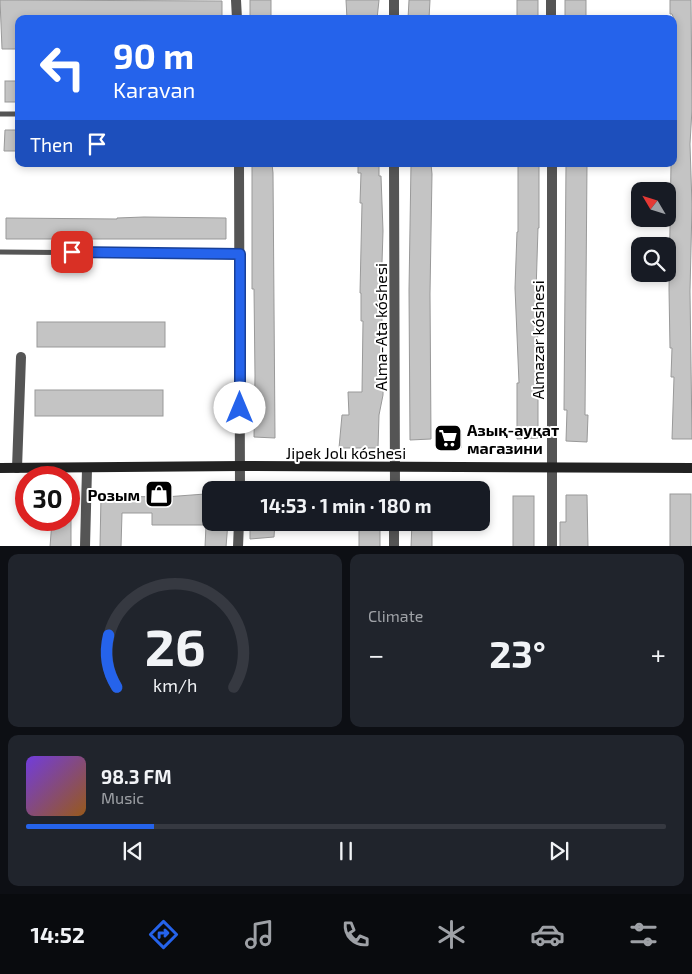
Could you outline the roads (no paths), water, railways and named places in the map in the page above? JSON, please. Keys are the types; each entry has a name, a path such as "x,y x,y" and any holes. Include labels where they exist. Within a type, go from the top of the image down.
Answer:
{"street":[{"path":"236,0 237,15"},
{"path":"394,0 394,15"},
{"path":"551,0 551,15"},
{"path":"239,167 240,481"},
{"name":"Alma-Ata kóshesi","path":"394,167 395,481"},
{"name":"Almazar kóshesi","path":"552,167 552,546"},
{"path":"18,466 22,357"},
{"name":"Jipek Jolı kóshesi","path":"80,469 241,466 692,468"},
{"name":"Jipek Jolı kóshesi","path":"0,468 15,468"},
{"path":"86,546 87,469"},
{"path":"238,546 239,531"},
{"path":"394,531 394,546"}],"lane":[{"path":"0,114 15,114"},
{"path":"0,252 240,254"}],"place":[{"name":"Азық-ауқат магазини","path":"448,438"},
{"name":"Розым","path":"159,494"}]}
